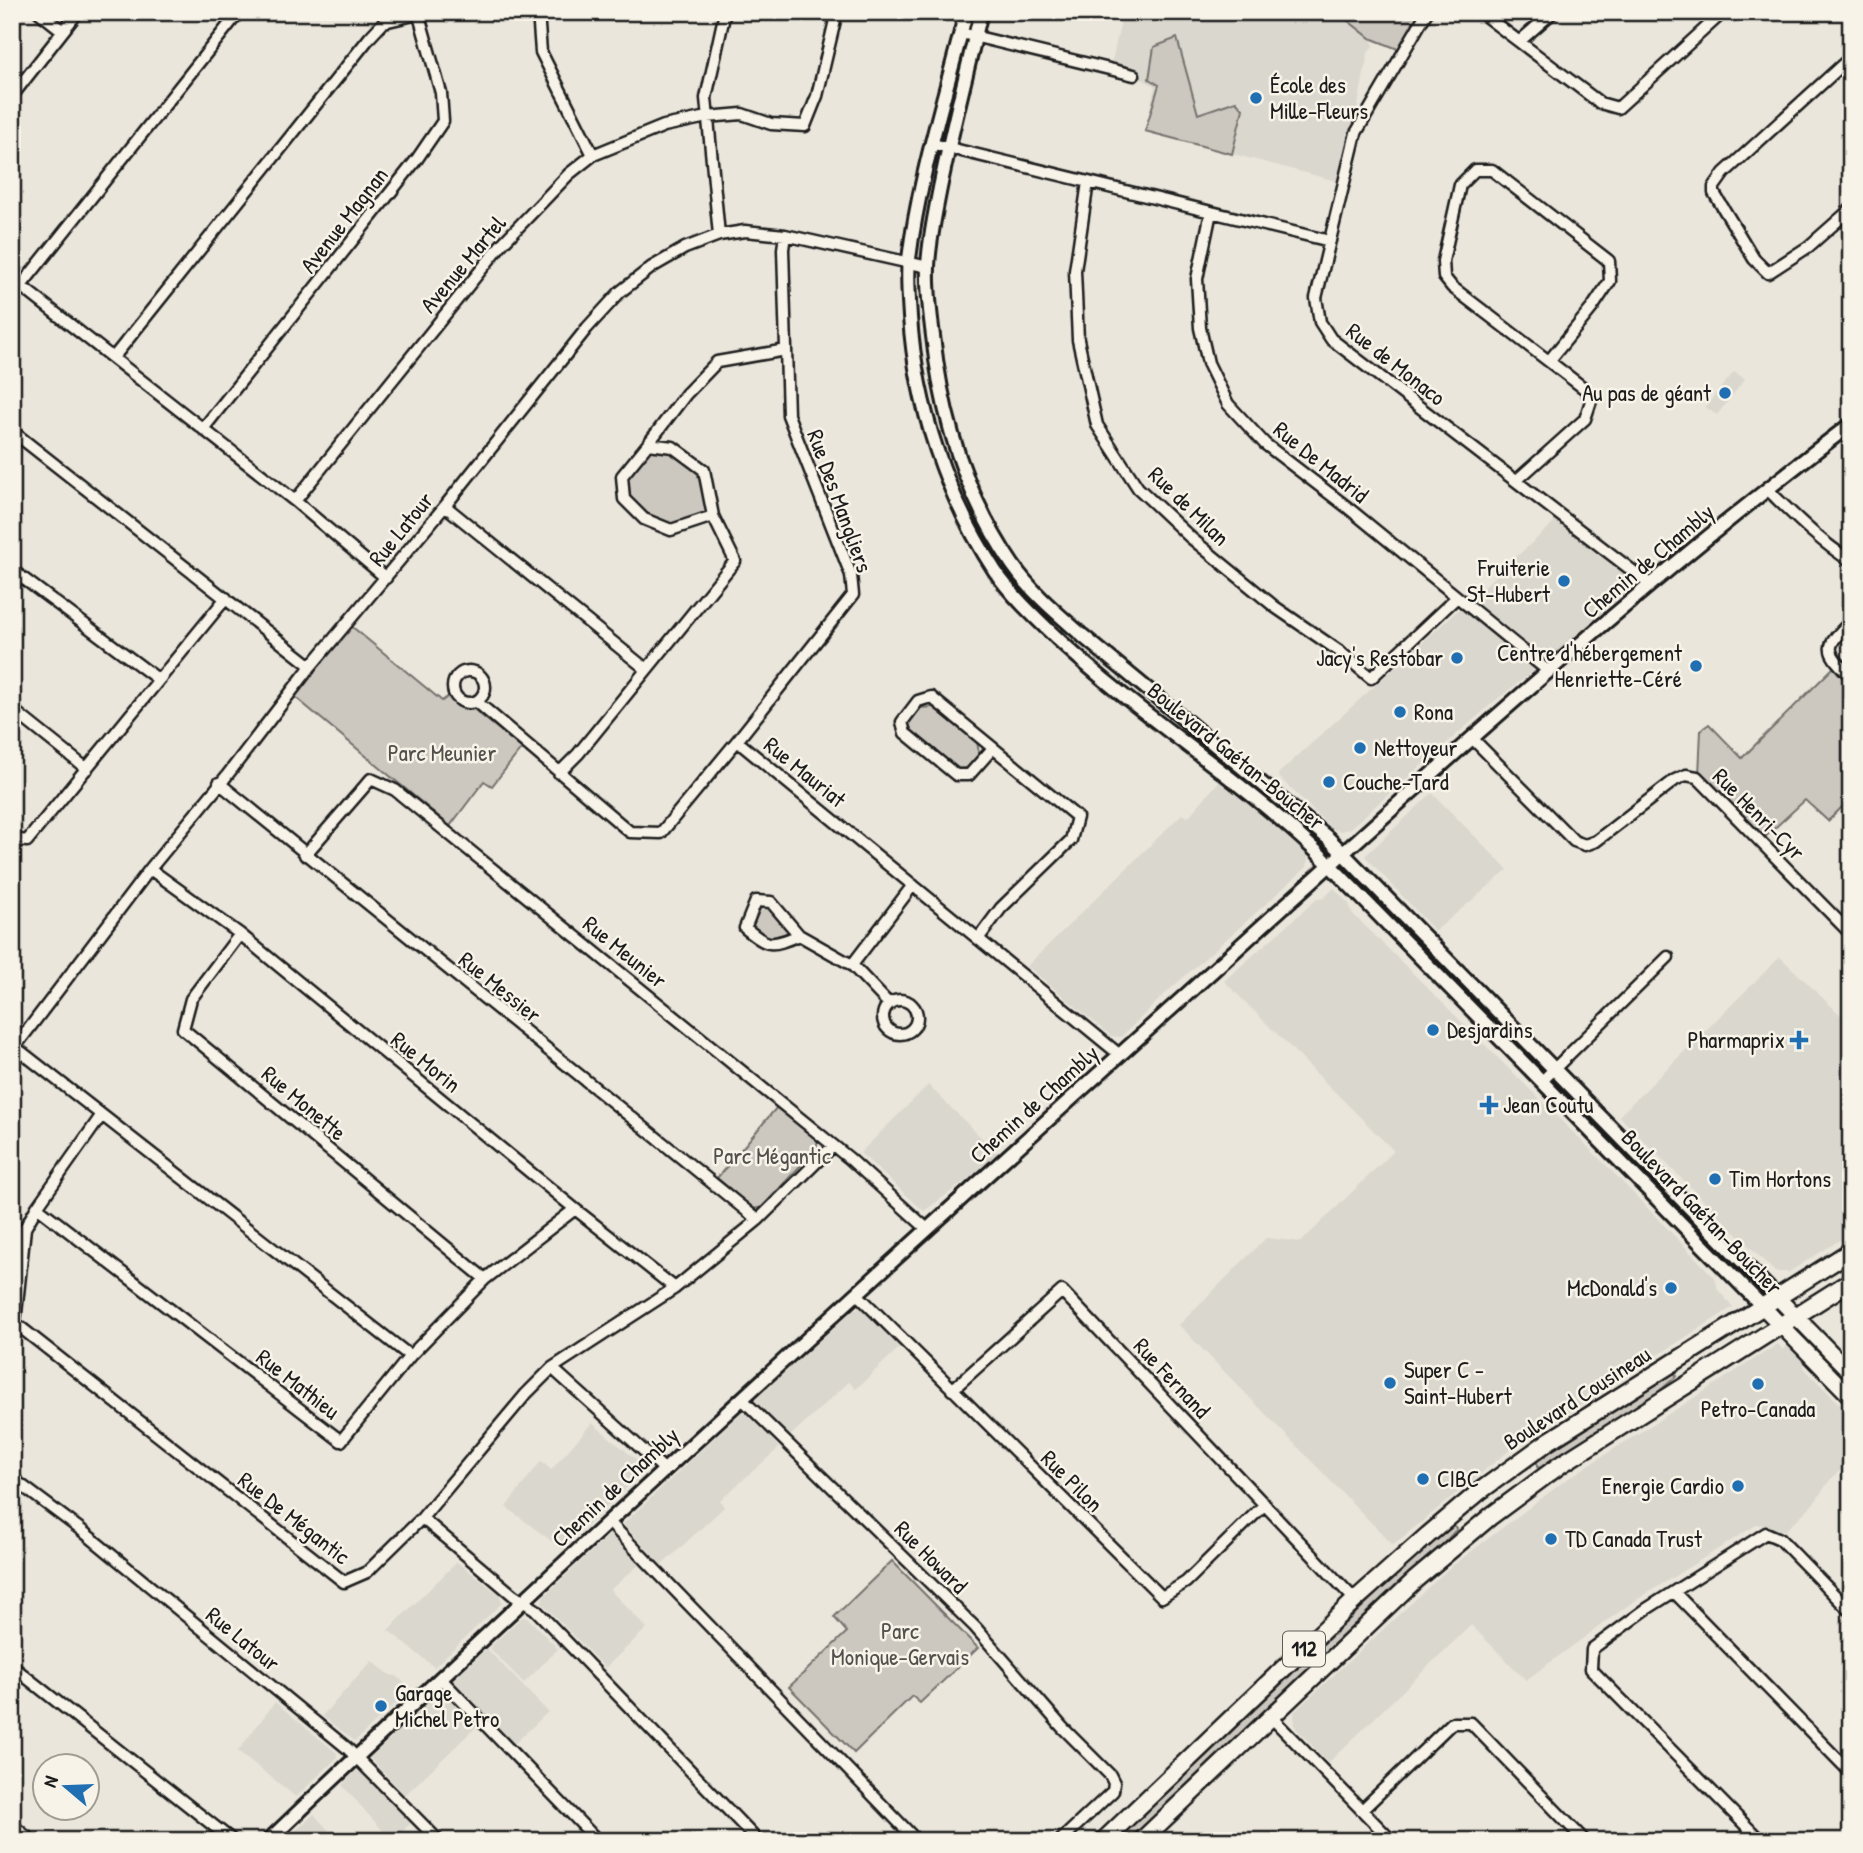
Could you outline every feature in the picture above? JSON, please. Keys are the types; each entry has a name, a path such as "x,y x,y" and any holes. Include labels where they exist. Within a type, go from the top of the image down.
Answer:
{"main road":[{"name":"Boulevard Cousineau","path":"1103,1841 1355,1600 1441,1523 1513,1467 1614,1399 1851,1251"},
{"name":"Boulevard Cousineau","path":"1141,1841 1415,1580 1491,1516 1560,1465 1851,1281"},
{"name":"Boulevard Gaétan-Boucher","path":"1777,1297 1788,1320 1851,1397"},
{"name":"Boulevard Gaétan-Boucher","path":"1762,1306 1788,1320 1851,1373"}],"street":[{"path":"39,12 63,32"},
{"path":"12,96 78,12"},
{"path":"239,12 16,282 295,501 386,578"},
{"path":"538,12 541,52 593,155"},
{"path":"719,235 706,98 725,12"},
{"name":"Avenue Martel","path":"295,501 501,245 569,174 593,155 664,126 708,117 743,114 771,124 805,126 817,96 837,12"},
{"name":"Boulevard Gaétan-Boucher","path":"966,12 917,212 908,262 912,351 924,410 942,463 961,509 995,572 1069,649 1275,813 1331,865 1762,1306"},
{"name":"Boulevard Gaétan-Boucher","path":"981,12 948,148 935,215 928,267 930,308 937,379 957,456 977,505 1013,565 1045,602 1083,636 1314,826 1343,853 1777,1297"},
{"name":"Rue de Monaco","path":"1427,12 1356,133 1316,298 1320,322 1331,339 1651,585"},
{"path":"1480,12 1600,103 1618,108 1718,16 1719,12"},
{"path":"1520,41 1553,12"},
{"path":"113,358 370,37 384,22 418,13"},
{"name":"Avenue Magnan","path":"203,429 417,159 443,121 441,93 418,13"},
{"path":"961,33 1133,75"},
{"path":"1851,57 1724,173 1714,187 1714,193 1754,259 1768,272 1808,247 1851,209"},
{"path":"933,144 1330,242"},
{"path":"1516,481 1586,419 1591,401 1585,389 1452,287 1444,277 1443,261 1460,185 1475,170 1492,170 1609,261 1610,281 1549,361"},
{"name":"Rue de Milan","path":"1088,182 1075,271 1078,340 1097,425 1138,488 1191,538 1275,607 1339,651 1371,678 1457,597"},
{"name":"Rue De Madrid","path":"1211,212 1196,279 1200,328 1208,363 1228,404 1265,444 1548,671"},
{"name":"Rue Latour","path":"14,1049 150,869 311,666 445,506 587,328 620,292 652,267 685,248 719,235 745,231 785,235 928,267"},
{"name":"Rue Des Mangliers","path":"737,741 853,595 851,575 788,415 783,249 785,235"},
{"path":"713,516 671,530 644,519 624,499 622,476 686,394 717,362 786,350"},
{"name":"Chemin de Chambly","path":"268,1841 522,1601 926,1228 1343,853 1548,671 1851,424"},
{"path":"12,431 311,666"},
{"path":"558,774 578,754 735,561 713,516 704,470 673,447 648,444"},
{"path":"1768,490 1804,525 1851,561"},
{"path":"445,506 646,669"},
{"path":"12,570 159,680"},
{"path":"12,839 27,841 226,598"},
{"path":"1851,621 1834,638 1830,648 1831,655 1851,677"},
{"path":"978,939 1001,908 1071,840 1077,817 993,748 930,697 918,701 902,722 905,733 956,775 969,775 993,748"},
{"name":"Rue Mauriat","path":"477,702 558,774 630,832 661,833 737,741 1120,1055"},
{"path":"12,709 87,769"},
{"name":"Rue Henri-Cyr","path":"1472,738 1574,841 1585,845 1596,841 1675,780 1686,775 1696,777 1851,934"},
{"name":"Rue Meunier","path":"305,855 371,779 395,790 833,1146 926,1228"},
{"name":"Rue Messier","path":"219,783 758,1220"},
{"name":"Rue Morin","path":"150,869 240,934 675,1288"},
{"path":"852,965 913,885"},
{"path":"799,935 776,944 760,940 745,928 756,901 771,902 799,935 852,965 888,1003"},
{"name":"Rue Monette","path":"240,934 191,999 183,1029 485,1279"},
{"path":"1542,1081 1668,957"},
{"path":"14,1049 410,1356"},
{"name":"Rue De Mégantic","path":"101,1116 25,1228 15,1323 344,1582 367,1572 422,1518 526,1394 552,1368 675,1288 758,1220 833,1146"},
{"path":"1612,1153 1644,1173 1650,1174 1654,1171"},
{"name":"Rue Mathieu","path":"37,1207 341,1441 410,1356 485,1279 575,1209"},
{"name":"Rue Fernand","path":"953,1390 1062,1291 1355,1600"},
{"name":"Rue Pilon","path":"857,1294 1162,1597 1186,1582 1265,1504"},
{"path":"552,1368 665,1470"},
{"name":"Rue Howard","path":"742,1399 975,1627 1062,1727 1110,1775 1114,1783 1113,1791 1060,1841"},
{"name":"Rue Latour","path":"12,1478 90,1538 356,1757 439,1841"},
{"path":"422,1518 513,1595 535,1609 758,1841"},
{"path":"609,1522 917,1841"},
{"path":"1761,1841 1591,1669 1592,1649 1766,1533 1780,1539 1851,1612"},
{"path":"1674,1592 1851,1773"},
{"path":"12,1666 233,1841"},
{"path":"440,1678 598,1841"},
{"path":"1271,1717 1392,1841"},
{"path":"1362,1810 1452,1723 1471,1723 1585,1841"},
{"path":"12,1825 33,1841"}],"shaded area":[{"name":"École des Mille-Fleurs","path":"1117,12 1337,12 1370,38 1374,45 1368,53 1357,110 1356,133 1344,183 1145,131 1155,86 1134,75 1110,70 1122,17 1117,15"},
{"name":"Au pas de géant","path":"1734,372 1745,379 1717,415 1705,407"},
{"path":"1558,519 1645,585 1496,700 1349,829 1332,829 1278,776 1279,773"},
{"path":"1224,776 1308,856 1307,867 1166,993 1121,1037 1111,1036 1027,966 1182,814 1188,817"},
{"path":"1432,793 1508,870 1435,931 1365,856"},
{"path":"1334,888 1349,904 1352,913 1603,1162 1715,1278 1718,1290 1733,1307 1511,1449 1393,1545 1179,1325 1266,1238 1301,1242 1394,1151 1224,981 1317,899 1324,898"},
{"path":"1780,957 1851,1025 1851,1233 1789,1272 1775,1272 1619,1116"},
{"path":"928,1085 1000,1156 924,1211 860,1153"},
{"path":"862,1308 900,1347 856,1389 849,1382 790,1436 755,1400 854,1309"},
{"path":"1778,1344 1783,1350 1788,1345 1803,1361 1805,1369 1851,1416 1851,1460 1829,1481 1815,1502 1785,1531 1758,1524 1630,1604 1526,1680 1471,1625 1328,1763 1295,1727 1294,1712 1448,1569 1567,1479"},
{"path":"741,1413 750,1415 779,1448 720,1500 724,1507 662,1565 623,1524"},
{"path":"592,1423 643,1465 642,1473 562,1549 506,1507 541,1461 551,1470"},
{"path":"611,1533 641,1563 610,1590 647,1628 605,1668 542,1603 543,1597"},
{"path":"457,1562 500,1595 502,1603 434,1667 388,1630"},
{"path":"522,1617 528,1618 558,1649 524,1683 489,1648"},
{"path":"487,1649 548,1712 513,1745 452,1680"},
{"path":"372,1661 390,1675 397,1676 411,1690 355,1741 322,1716"},
{"path":"442,1691 477,1726 405,1795 370,1758"},
{"path":"275,1702 337,1753 336,1759 296,1797 238,1751"},
{"path":"356,1771 367,1773 412,1822 392,1841 342,1785"},
{"path":"314,1814 338,1841 284,1841"}],"green space":[{"path":"1337,12 1427,12 1403,51 1370,38"},
{"path":"1177,38 1198,114 1236,101 1243,109 1232,154 1145,131 1159,85 1149,79 1154,47"},
{"path":"648,444 673,447 704,470 713,516 671,530 644,519 624,499 622,476"},
{"name":"Parc Meunier","path":"350,625 442,701 450,695 463,706 472,708 522,748 492,786 484,781 450,826 294,696"},
{"path":"1835,666 1851,684 1851,798 1828,821 1805,800 1764,838 1699,775 1701,730 1709,724 1742,758"},
{"path":"934,707 977,741 979,754 969,768 956,769 913,735 909,723 920,708"},
{"path":"758,904 770,906 795,934 776,942 761,937 748,927"},
{"name":"Parc Mégantic","path":"777,1107 818,1140 816,1149 762,1207 754,1209 717,1178"},
{"path":"1674,1373 1677,1376 1656,1394 1540,1468 1537,1467 1537,1460"},
{"path":"1453,1525 1457,1529 1443,1544 1400,1581 1128,1841 1116,1841 1401,1570"},
{"name":"Parc Monique-Gervais","path":"892,1561 978,1648 920,1703 912,1696 854,1753 789,1687 847,1632 834,1617"}],"place":[{"name":"École des Mille-Fleurs","path":"1256,98"},
{"name":"Au pas de géant","path":"1725,393"},
{"name":"Fruiterie St-Hubert","path":"1564,581"},
{"name":"Jacy's Restobar","path":"1457,658"},
{"name":"Centre d'hébergement Henriette-Céré","path":"1696,666"},
{"name":"Rona","path":"1400,712"},
{"name":"Nettoyeur","path":"1360,748"},
{"name":"Couche-Tard","path":"1329,782"},
{"name":"Desjardins","path":"1433,1030"},
{"name":"Pharmaprix","path":"1799,1040"},
{"name":"Jean Coutu","path":"1489,1105"},
{"name":"Tim Hortons","path":"1715,1179"},
{"name":"McDonald's","path":"1671,1288"},
{"name":"Super C - Saint-Hubert","path":"1390,1383"},
{"name":"Petro-Canada","path":"1758,1384"},
{"name":"CIBC","path":"1423,1479"},
{"name":"Energie Cardio","path":"1738,1486"},
{"name":"TD Canada Trust","path":"1551,1539"},
{"name":"Garage Michel Petro","path":"381,1706"}]}
